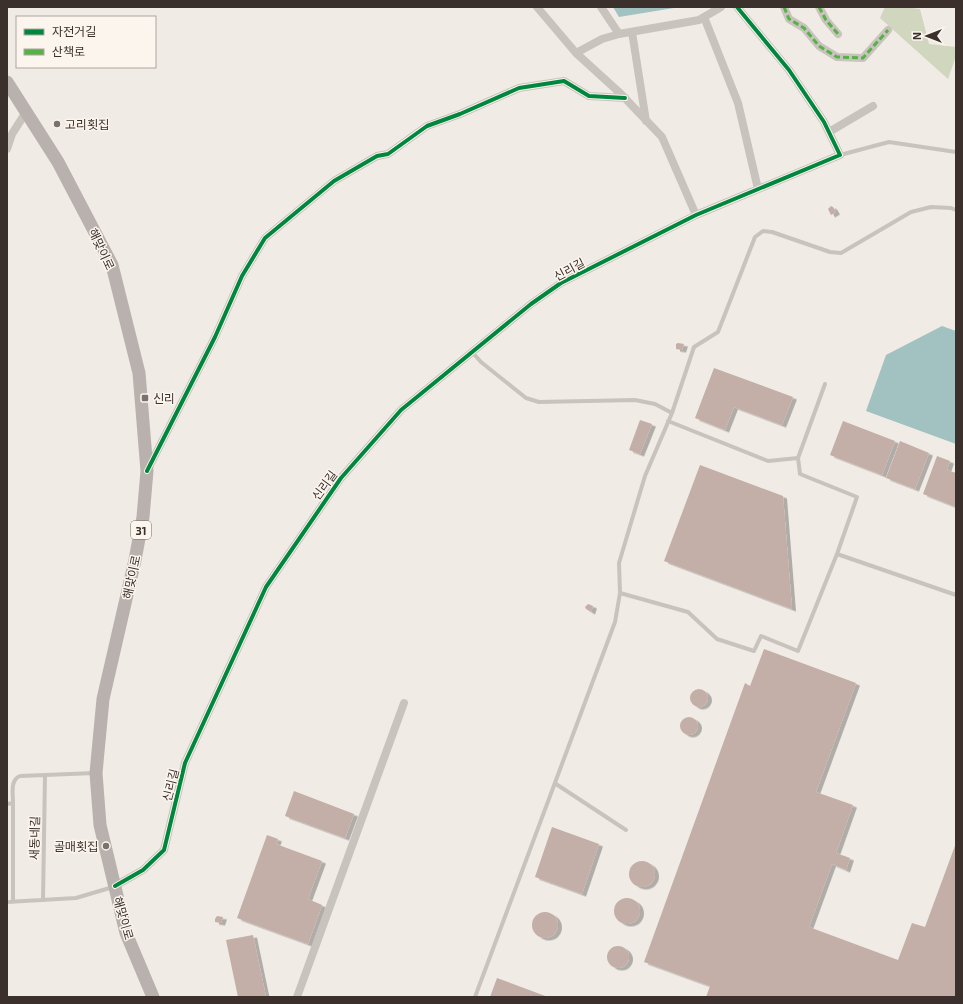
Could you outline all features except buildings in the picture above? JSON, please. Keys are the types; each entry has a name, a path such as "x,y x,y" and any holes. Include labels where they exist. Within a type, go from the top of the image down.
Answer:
{"main road":[{"name":"해맞이로","path":"7,82 58,162 112,265 139,373 147,471 143,517 136,560 103,699 96,773 100,826 126,933 153,997"}],"street":[{"path":"537,7 576,53 625,98 662,138 696,215"},
{"path":"601,7 619,34"},
{"path":"576,53 602,39 619,34 699,20 722,7"},
{"path":"737,7 790,70 824,122 840,155"},
{"path":"784,7 789,19 804,28 819,46 837,58 863,58 888,30"},
{"path":"819,7 826,20 838,34"},
{"path":"704,17 738,103 758,189"},
{"path":"632,32 647,122"},
{"path":"147,471 212,344 242,276 265,238 334,181 377,156 388,154 427,126 460,114 519,88 564,81 589,96 625,98"},
{"path":"829,132 873,106"},
{"path":"7,149 12,134 26,112"},
{"name":"신리길","path":"115,886 143,870 164,850 185,763 266,587 341,478 401,410 531,304 561,283 696,215 840,155"},
{"path":"297,997 404,703"}],"lane":[{"path":"840,155 889,142 956,152"},
{"path":"476,997 615,622 620,593 619,563 645,476 672,413 694,347 718,332 755,238 763,231 772,232 830,252 841,252 852,248 911,212 931,207 951,208 956,210"},
{"path":"471,352 481,362 526,398 539,402 634,400 655,404 672,413"},
{"path":"620,593 688,612 717,639 754,651 761,636 798,651 838,554 858,497 800,474 798,458 825,384"},
{"path":"668,421 768,461 798,458"},
{"path":"838,554 956,595"},
{"name":"새동네길","path":"13,902 13,782 20,776 96,773"},
{"name":"새동네길","path":"43,900 45,775"},
{"path":"556,784 626,830"},
{"path":"7,804 13,803"},
{"path":"7,902 76,898 115,886"}],"green space":[{"path":"885,7 920,9 929,44 956,47 956,56 948,79 880,18"}],"water":[{"path":"613,7 680,7 619,17"},
{"path":"942,326 956,331 956,444 866,411 886,355"}],"marked path":[{"path":"784,7 789,19 804,28 819,46 837,57 863,58 888,30"},
{"path":"819,7 826,20 838,34"}],"cycle path":[{"path":"115,886 143,870 164,850 185,763 266,587 341,478 401,410 531,304 561,283 696,215 840,155 824,122 789,70 737,7"},
{"path":"147,471 215,337 242,276 265,238 334,181 377,156 388,154 427,126 460,114 519,88 564,81 589,96 625,98"}],"place":[{"name":"고리횟집","path":"57,124"},
{"name":"신리","path":"145,398"},
{"name":"골매횟집","path":"106,846"}]}
